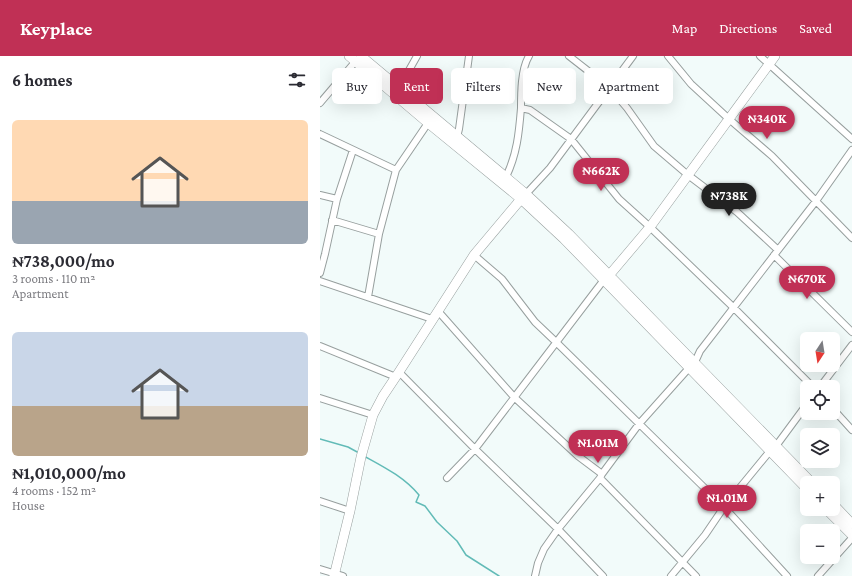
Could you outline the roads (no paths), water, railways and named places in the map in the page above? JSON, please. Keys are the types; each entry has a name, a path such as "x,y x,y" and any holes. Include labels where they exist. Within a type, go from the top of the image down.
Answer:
{"main road":[{"path":"606,278 650,227 775,56"},
{"path":"355,58 390,82"},
{"path":"355,58 428,123 506,177 564,240 606,278 773,448 804,476"},
{"path":"418,104 457,137 474,156 524,197"},
{"path":"337,575 362,453 373,415 383,396 474,255 524,197"},
{"path":"773,448 800,481"},
{"path":"840,510 851,520"},
{"path":"832,516 852,537"}],"street":[{"path":"410,68 417,56"},
{"path":"457,137 469,56"},
{"path":"506,177 516,150 521,108 521,88 526,61 529,56"},
{"path":"569,56 584,68"},
{"path":"624,68 633,56"},
{"path":"668,56 691,84 772,156 852,238"},
{"path":"760,56 852,139"},
{"path":"320,102 355,58"},
{"path":"524,197 550,168 598,104"},
{"path":"624,104 654,146 688,175 737,212 852,332"},
{"path":"521,108 530,110 571,139 619,199 734,308 806,380"},
{"path":"368,297 379,234 396,170 428,123"},
{"path":"320,134 396,170"},
{"path":"320,273 323,253 337,199 353,150"},
{"path":"535,576 538,563 544,549 558,529 601,476 638,424 692,365 700,351 816,201 852,150"},
{"path":"320,195 337,199"},
{"path":"332,220 379,234"},
{"path":"474,255 502,279 535,322 724,507 786,576"},
{"path":"447,478 475,449 606,278"},
{"path":"320,281 368,297 435,315 514,397 601,476 696,576"},
{"path":"825,380 852,345"},
{"path":"320,346 397,374 558,529 603,576"},
{"path":"320,398 373,415"},
{"path":"671,576 705,535 724,507 800,413"},
{"path":"840,417 852,430"},
{"path":"320,501 350,511"},
{"path":"818,576 852,537"},
{"path":"320,569 337,575"}],"waterway":[{"path":"320,439 348,447 359,453"},
{"path":"364,456 379,464 407,483 419,495 416,502 425,506 437,522 457,541 466,555 499,576"}]}
